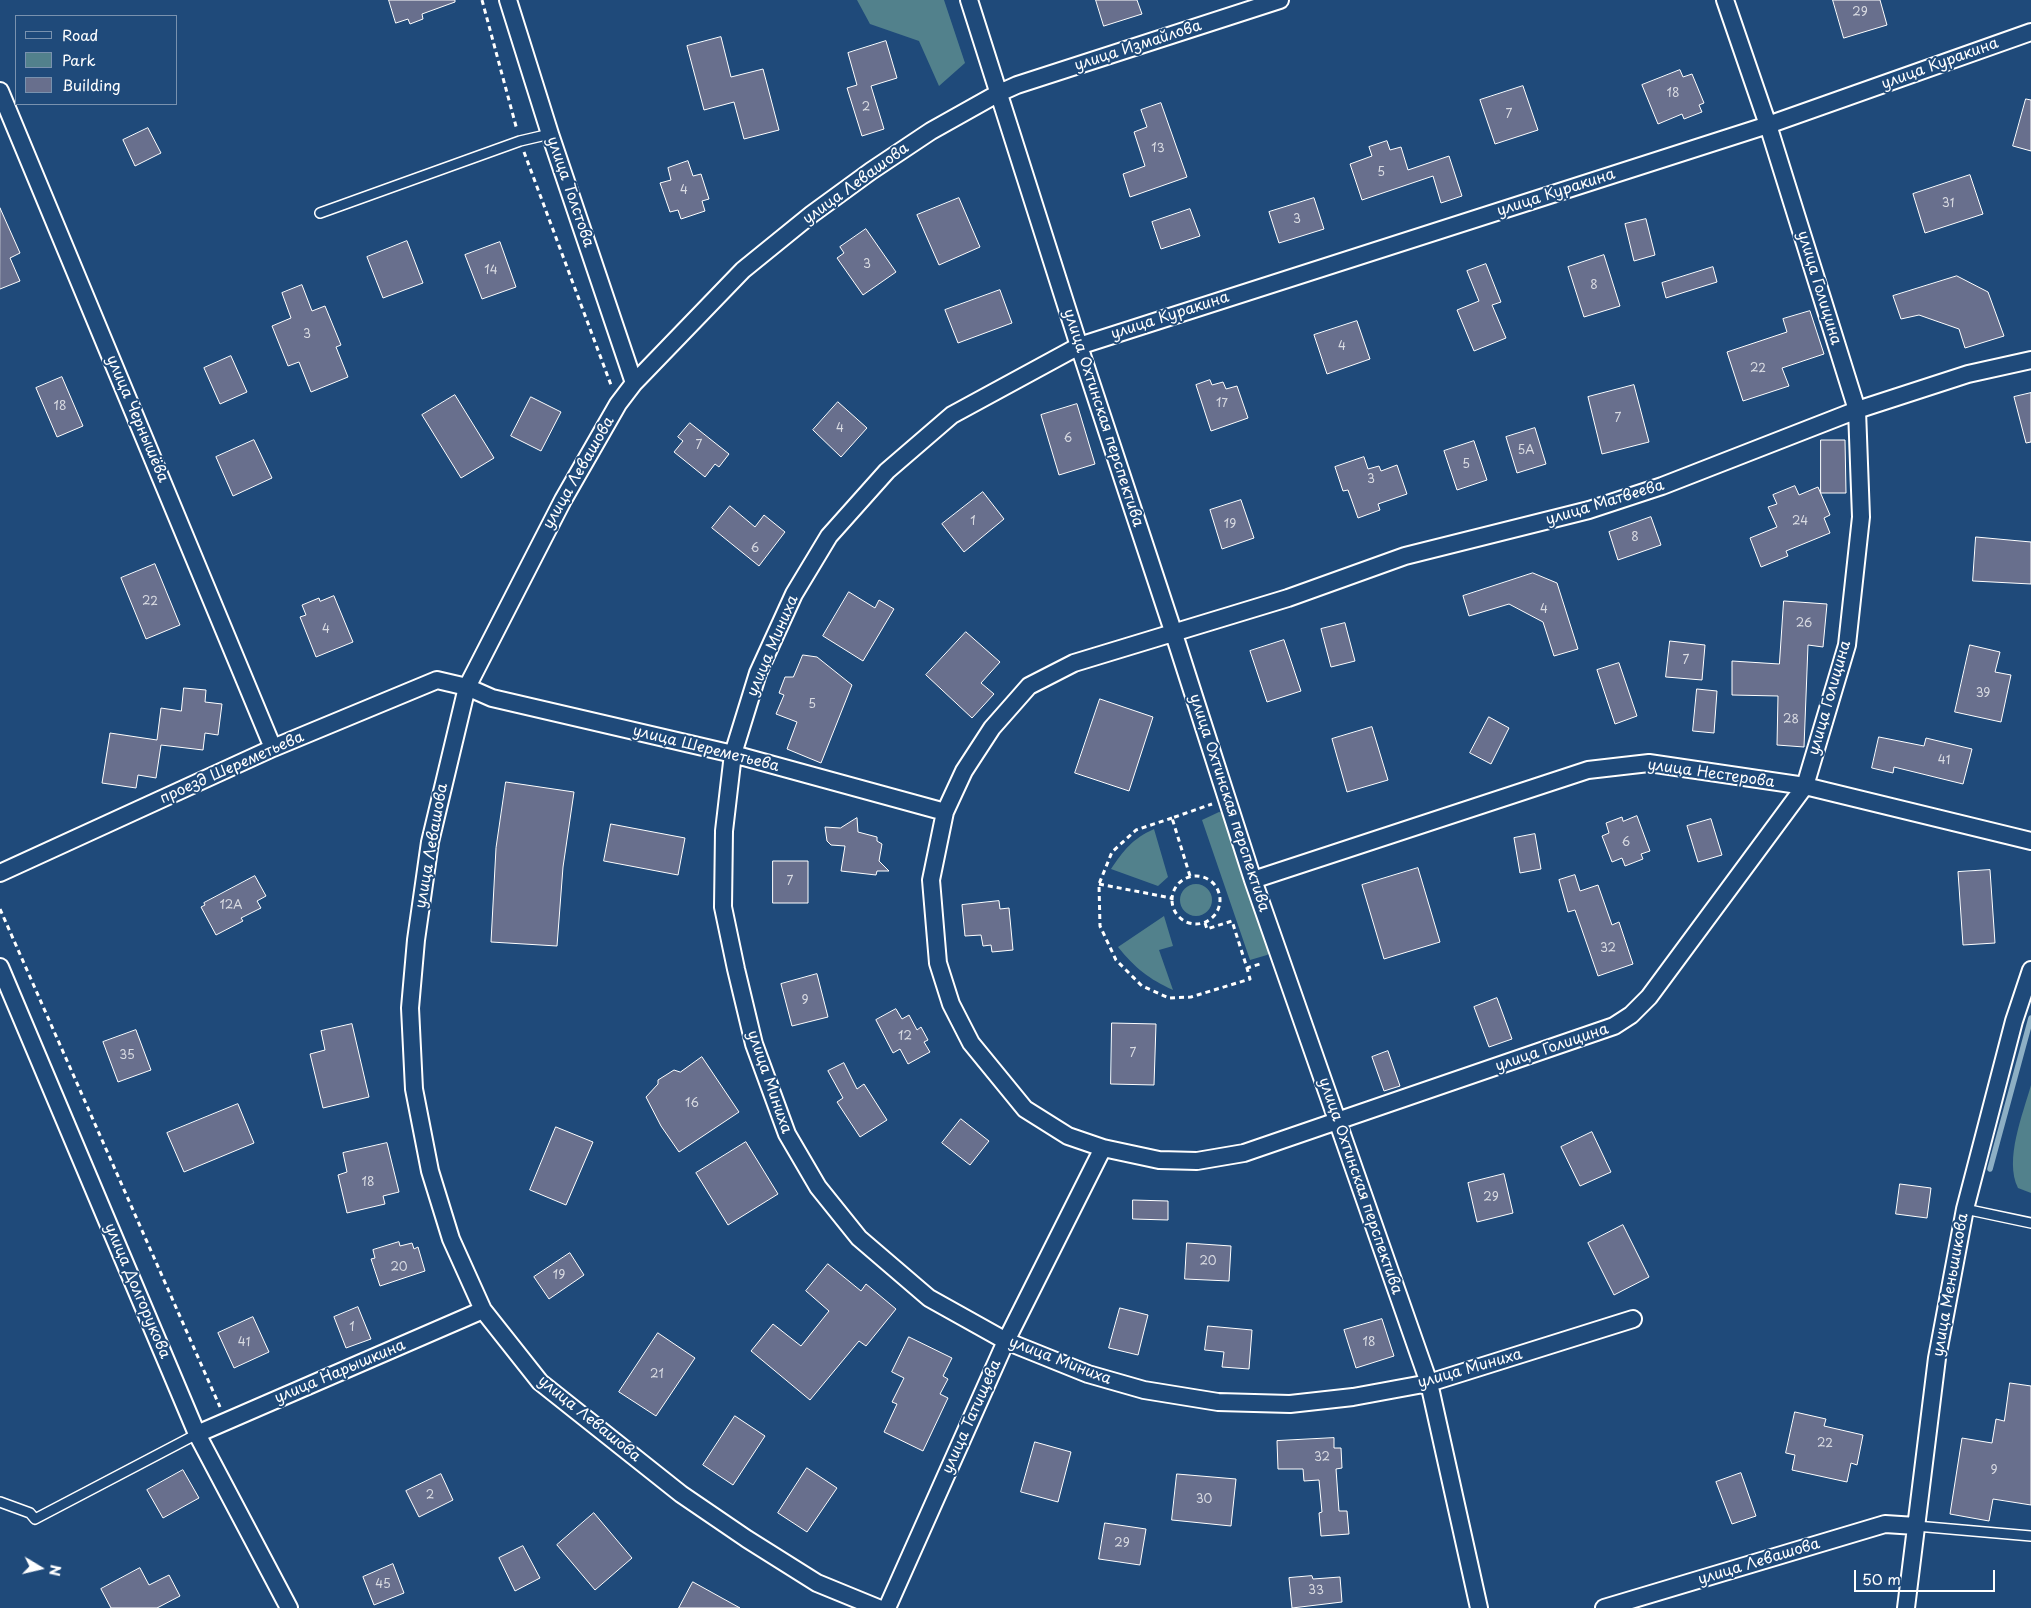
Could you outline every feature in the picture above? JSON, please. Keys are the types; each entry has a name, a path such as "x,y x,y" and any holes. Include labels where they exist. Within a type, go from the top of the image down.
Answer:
{"street":[{"name":"улица Толстова","path":"508,0 550,134 634,383"},
{"name":"улица Охтинская перспектива","path":"969,0 1079,346 1253,880 1429,1384 1479,1608"},
{"name":"улица Измайлова","path":"998,94 1026,82 1280,0"},
{"name":"улица Голицина","path":"945,812 931,880 938,963 950,1004 971,1043 1025,1109 1068,1136 1103,1148 1159,1160 1197,1161 1244,1153 1614,1026 1631,1015 1649,997 1805,786 1846,645 1861,516 1857,410 1768,125 1725,0"},
{"name":"улица Куракина","path":"1079,346 1768,125 2031,32"},
{"name":"улица Чернышёва","path":"0,91 273,748"},
{"name":"улица Левашова","path":"878,1608 818,1583 746,1539 681,1494 540,1382 483,1310 451,1239 430,1172 414,1089 410,1008 416,940 430,842 467,687 563,500 618,404 634,383 743,270 812,214 871,171 931,131 998,94"},
{"name":"улица Миниха","path":"1079,346 952,415 887,471 830,536 794,594 758,673 733,754 724,831 724,907 736,969 754,1044 786,1134 818,1187 859,1238 929,1298 1006,1341 1097,1376 1144,1390 1218,1402 1290,1404 1353,1397 1429,1384 1633,1319"},
{"name":"улица Матвеева","path":"945,812 964,771 992,728 1029,686 1074,663 1288,598 1405,556 1589,510 1653,489 1857,410 1968,374 2031,360"},
{"name":"проезд Шереметьева","path":"0,873 273,748 437,680 467,687"},
{"name":"улица Шереметьева","path":"467,687 492,698 733,754 945,812"},
{"name":"улица Нестерова","path":"1253,880 1588,770 1649,763 1805,786 2031,841"},
{"name":"улица Долгорукова","path":"0,967 197,1434 289,1608"},
{"name":"улица Меньшикова","path":"1906,1608 1937,1358 1965,1209 2014,1021 2031,970"},
{"name":"улица Татищева","path":"887,1608 1006,1341 1103,1148"},
{"name":"улица Нарышкина","path":"197,1434 483,1310"},
{"name":"улица Левашова","path":"1604,1608 1886,1524 1916,1526"}],"lane":[{"path":"320,213 520,141 550,134"},
{"path":"1965,1209 2031,1223"},
{"path":"0,1502 30,1513 34,1519 197,1434"},
{"path":"1916,1526 2031,1536"}],"path":[{"path":"482,0 520,141 618,404"},
{"path":"1205,923 1207,929 1232,921 1250,979 1191,998 1169,998 1142,986 1116,960 1100,926 1099,884 1112,852 1136,830 1227,800"},
{"path":"1172,818 1190,876"},
{"path":"1190,876 1200,876 1210,880 1217,888 1220,897 1219,908 1214,916 1205,923 1196,925 1186,923 1178,917 1172,908 1171,898 1174,888 1190,876"},
{"path":"1099,884 1171,898"},
{"path":"0,909 226,1421"},
{"path":"1247,968 1280,958"}],"green space":[{"path":"857,0 944,0 965,63 939,86 919,41 870,24"},
{"path":"1219,812 1228,815 1273,950 1267,955 1250,960 1202,820"},
{"path":"1154,829 1168,877 1158,886 1111,869 1129,846"},
{"path":"1196,884 1202,885 1207,889 1211,894 1211,906 1207,911 1202,915 1196,916 1190,915 1185,911 1181,906 1180,900 1181,894 1185,889 1190,885"},
{"path":"1164,916 1173,946 1159,950 1173,990 1143,972 1118,947"},
{"path":"2031,1085 2031,1193 2018,1188 2014,1177 2013,1164 2016,1137"}],"building":[{"path":"389,0 455,0 455,2 422,14 423,19 410,24 408,19 396,23"},
{"path":"1096,0 1137,0 1142,14 1104,26"},
{"path":"1833,0 1880,0 1887,25 1844,38"},
{"path":"721,37 731,77 763,69 779,130 744,139 734,102 704,110 687,46"},
{"path":"886,41 897,78 871,86 884,129 862,136 847,88 857,85 848,53"},
{"path":"1680,70 1683,77 1692,74 1704,103 1699,105 1702,112 1684,119 1682,114 1658,124 1642,85"},
{"path":"1523,86 1538,130 1495,144 1480,100"},
{"path":"2026,99 2031,100 2031,151 2013,146"},
{"path":"1161,103 1187,177 1130,197 1123,174 1145,166 1134,132 1147,127 1141,110"},
{"path":"148,128 161,153 135,166 123,140"},
{"path":"1387,141 1390,150 1401,147 1408,170 1449,156 1462,196 1441,203 1433,176 1362,200 1350,164 1372,156 1369,147"},
{"path":"688,161 693,176 701,174 709,199 702,201 705,211 681,219 678,210 670,212 660,183 671,180 668,168"},
{"path":"1970,175 1983,214 1925,233 1913,194"},
{"path":"959,198 980,247 939,265 917,215"},
{"path":"1314,198 1324,229 1279,243 1269,212"},
{"path":"0,208 20,253 10,258 20,281 0,289"},
{"path":"1190,209 1200,236 1161,249 1152,222"},
{"path":"1646,219 1655,255 1634,261 1625,224"},
{"path":"866,229 896,272 863,295 837,258 844,253 840,247"},
{"path":"407,241 423,283 383,298 367,257"},
{"path":"500,242 516,287 482,299 465,255"},
{"path":"1604,255 1620,306 1584,317 1568,267"},
{"path":"1486,264 1501,302 1492,305 1506,338 1474,351 1457,310 1479,301 1467,271"},
{"path":"1713,267 1717,282 1666,298 1662,283"},
{"path":"1957,276 1988,292 2004,336 1965,348 1959,329 1919,315 1901,319 1893,296"},
{"path":"302,285 312,311 325,306 341,345 336,347 348,377 311,392 299,362 288,366 272,326 291,318 282,293"},
{"path":"1000,290 1012,323 958,343 945,310"},
{"path":"1810,311 1824,354 1782,368 1789,386 1743,401 1727,352 1787,332 1783,319"},
{"path":"1357,321 1370,359 1327,374 1314,335"},
{"path":"231,356 247,392 220,404 204,368"},
{"path":"62,377 83,426 57,437 36,388"},
{"path":"1210,380 1212,385 1223,382 1226,389 1237,386 1248,418 1211,431 1196,385"},
{"path":"1634,385 1649,442 1602,454 1588,397"},
{"path":"2031,393 2031,442 2026,443 2014,397"},
{"path":"455,395 494,458 461,478 422,415"},
{"path":"531,397 561,412 541,451 511,436"},
{"path":"838,402 867,428 841,457 813,430"},
{"path":"1077,404 1095,464 1059,475 1041,415"},
{"path":"690,423 729,454 719,467 715,464 705,477 674,452 683,441 678,437"},
{"path":"1535,428 1546,464 1517,473 1506,437"},
{"path":"254,440 272,478 233,496 216,457"},
{"path":"1821,440 1845,440 1846,493 1821,493"},
{"path":"1474,441 1487,480 1457,490 1444,451"},
{"path":"1364,457 1368,469 1379,466 1381,471 1397,465 1407,494 1378,504 1380,510 1358,518 1348,490 1343,491 1335,467"},
{"path":"1795,486 1799,495 1818,487 1830,515 1824,518 1830,533 1786,551 1788,556 1761,567 1750,538 1777,527 1768,507 1777,504 1773,495"},
{"path":"983,492 1004,519 964,552 942,524"},
{"path":"1241,500 1254,538 1222,549 1210,510"},
{"path":"730,506 755,527 764,515 785,532 759,566 712,528"},
{"path":"1651,517 1661,545 1618,560 1609,532"},
{"path":"1976,537 2031,542 2031,584 1973,581"},
{"path":"155,564 180,625 146,639 121,578"},
{"path":"1533,573 1557,583 1578,649 1554,656 1543,622 1509,604 1469,616 1463,596"},
{"path":"849,592 875,608 879,600 894,609 863,661 823,636"},
{"path":"334,596 353,642 316,657 300,617 306,615 302,605 319,598 320,601"},
{"path":"1784,601 1827,604 1823,647 1808,645 1804,747 1777,745 1778,696 1732,695 1732,661 1779,664"},
{"path":"1345,623 1355,661 1331,667 1321,629"},
{"path":"966,632 1000,662 981,683 994,694 972,718 926,675"},
{"path":"1284,640 1301,691 1267,702 1250,651"},
{"path":"1670,641 1705,645 1702,680 1666,677"},
{"path":"1970,645 2000,652 1995,672 2011,675 2001,722 1955,712"},
{"path":"803,655 817,657 852,685 821,763 787,749 797,722 776,714 784,695 779,693 785,677 793,677"},
{"path":"1619,663 1637,716 1615,724 1597,670"},
{"path":"184,688 206,690 205,702 222,704 218,735 205,733 203,750 161,745 156,778 138,775 136,788 102,783 110,733 157,740 161,708 181,711"},
{"path":"1697,689 1717,691 1714,733 1693,731"},
{"path":"1100,699 1153,717 1129,791 1075,773"},
{"path":"1489,717 1509,728 1491,764 1470,753"},
{"path":"1372,727 1388,780 1347,792 1332,739"},
{"path":"1879,737 1924,746 1926,738 1972,749 1963,784 1894,767 1893,773 1872,768"},
{"path":"506,782 574,792 563,867 557,946 491,942 496,848"},
{"path":"1637,816 1650,851 1641,854 1643,859 1625,866 1622,858 1612,862 1602,836 1609,833 1606,823 1622,817 1623,821"},
{"path":"857,818 858,832 877,837 877,841 882,844 879,861 889,871 877,871 876,875 841,871 845,846 831,845 827,841 825,827 840,828"},
{"path":"1711,819 1722,855 1698,862 1687,826"},
{"path":"611,824 685,838 678,875 604,861"},
{"path":"1535,834 1541,869 1520,873 1514,838"},
{"path":"773,861 808,861 808,903 773,903"},
{"path":"1418,868 1440,942 1384,959 1362,885"},
{"path":"1990,870 1995,943 1963,945 1958,872"},
{"path":"1575,875 1580,891 1598,885 1612,925 1619,922 1633,964 1598,976 1575,910 1568,912 1559,880"},
{"path":"255,876 266,896 257,901 261,908 241,918 243,921 216,935 201,907 205,905 204,903"},
{"path":"999,901 1000,909 1009,908 1013,950 992,952 991,945 983,946 981,935 965,936 962,905"},
{"path":"817,974 828,1017 792,1026 781,984"},
{"path":"1497,998 1512,1039 1489,1047 1474,1007"},
{"path":"896,1009 902,1019 909,1015 917,1030 921,1027 928,1040 924,1042 930,1052 908,1064 900,1049 893,1053 876,1020"},
{"path":"1112,1023 1156,1024 1154,1085 1111,1084"},
{"path":"352,1024 369,1097 323,1108 310,1054 325,1050 321,1031"},
{"path":"136,1030 151,1070 118,1082 103,1042"},
{"path":"1388,1051 1400,1086 1384,1091 1372,1057"},
{"path":"702,1057 739,1112 679,1152 661,1126 646,1097 658,1084 658,1080 674,1070 680,1072"},
{"path":"844,1063 857,1089 864,1084 887,1120 860,1137 837,1102 843,1098 828,1071"},
{"path":"238,1104 254,1143 184,1172 167,1133"},
{"path":"961,1119 989,1141 970,1165 942,1143"},
{"path":"556,1127 593,1142 566,1205 530,1190"},
{"path":"1592,1132 1611,1172 1580,1186 1561,1147"},
{"path":"746,1142 778,1194 728,1225 696,1173"},
{"path":"387,1143 399,1192 383,1196 385,1204 347,1213 338,1175 347,1172 343,1153"},
{"path":"1504,1174 1513,1213 1477,1222 1468,1183"},
{"path":"1900,1184 1931,1188 1927,1218 1896,1214"},
{"path":"1133,1200 1168,1201 1168,1220 1133,1219"},
{"path":"1623,1225 1649,1277 1614,1295 1588,1243"},
{"path":"399,1242 400,1246 412,1243 414,1249 418,1247 425,1271 380,1286 371,1259 375,1258 373,1250"},
{"path":"1187,1243 1231,1246 1229,1281 1185,1279"},
{"path":"570,1253 584,1275 549,1299 534,1277"},
{"path":"828,1264 861,1291 866,1284 896,1309 866,1346 859,1341 810,1400 751,1351 773,1324 801,1346 829,1311 806,1291"},
{"path":"358,1307 371,1339 346,1348 334,1317"},
{"path":"1120,1308 1148,1315 1138,1355 1109,1348"},
{"path":"253,1317 269,1352 234,1368 218,1333"},
{"path":"1382,1319 1394,1356 1356,1368 1344,1330"},
{"path":"1208,1326 1252,1330 1249,1369 1222,1367 1224,1352 1205,1350"},
{"path":"658,1333 695,1358 656,1416 619,1392"},
{"path":"909,1337 952,1358 943,1376 948,1379 940,1394 948,1398 923,1451 884,1432 897,1404 892,1402 904,1378 892,1372"},
{"path":"2010,1383 2031,1386 2031,1505 1993,1499 1989,1521 1950,1514 1962,1438 1992,1443 1996,1419 2004,1421"},
{"path":"1795,1412 1826,1419 1824,1426 1863,1435 1857,1465 1851,1463 1847,1482 1792,1470 1795,1455 1786,1453"},
{"path":"735,1416 765,1436 733,1485 703,1465"},
{"path":"1334,1438 1334,1448 1341,1448 1342,1468 1336,1469 1339,1511 1347,1511 1349,1534 1321,1536 1319,1513 1322,1512 1319,1480 1304,1481 1303,1469 1278,1469 1277,1441"},
{"path":"1035,1442 1071,1452 1058,1502 1021,1492"},
{"path":"807,1468 837,1488 807,1532 778,1513"},
{"path":"183,1470 199,1498 163,1518 147,1490"},
{"path":"1741,1473 1756,1516 1732,1524 1716,1482"},
{"path":"441,1474 453,1500 419,1517 406,1491"},
{"path":"1177,1474 1236,1479 1231,1526 1172,1520"},
{"path":"594,1513 632,1558 595,1590 557,1545"},
{"path":"1105,1523 1146,1529 1140,1565 1099,1559"},
{"path":"523,1546 540,1578 515,1591 499,1558"},
{"path":"393,1564 404,1593 374,1605 363,1577"},
{"path":"140,1568 149,1585 169,1575 180,1596 157,1608 111,1608 101,1589"},
{"path":"1312,1576 1313,1579 1340,1577 1342,1602 1292,1608 1289,1578"},
{"path":"693,1582 740,1608 679,1608"}],"waterway":[{"path":"1990,1169 2031,1018"}]}
